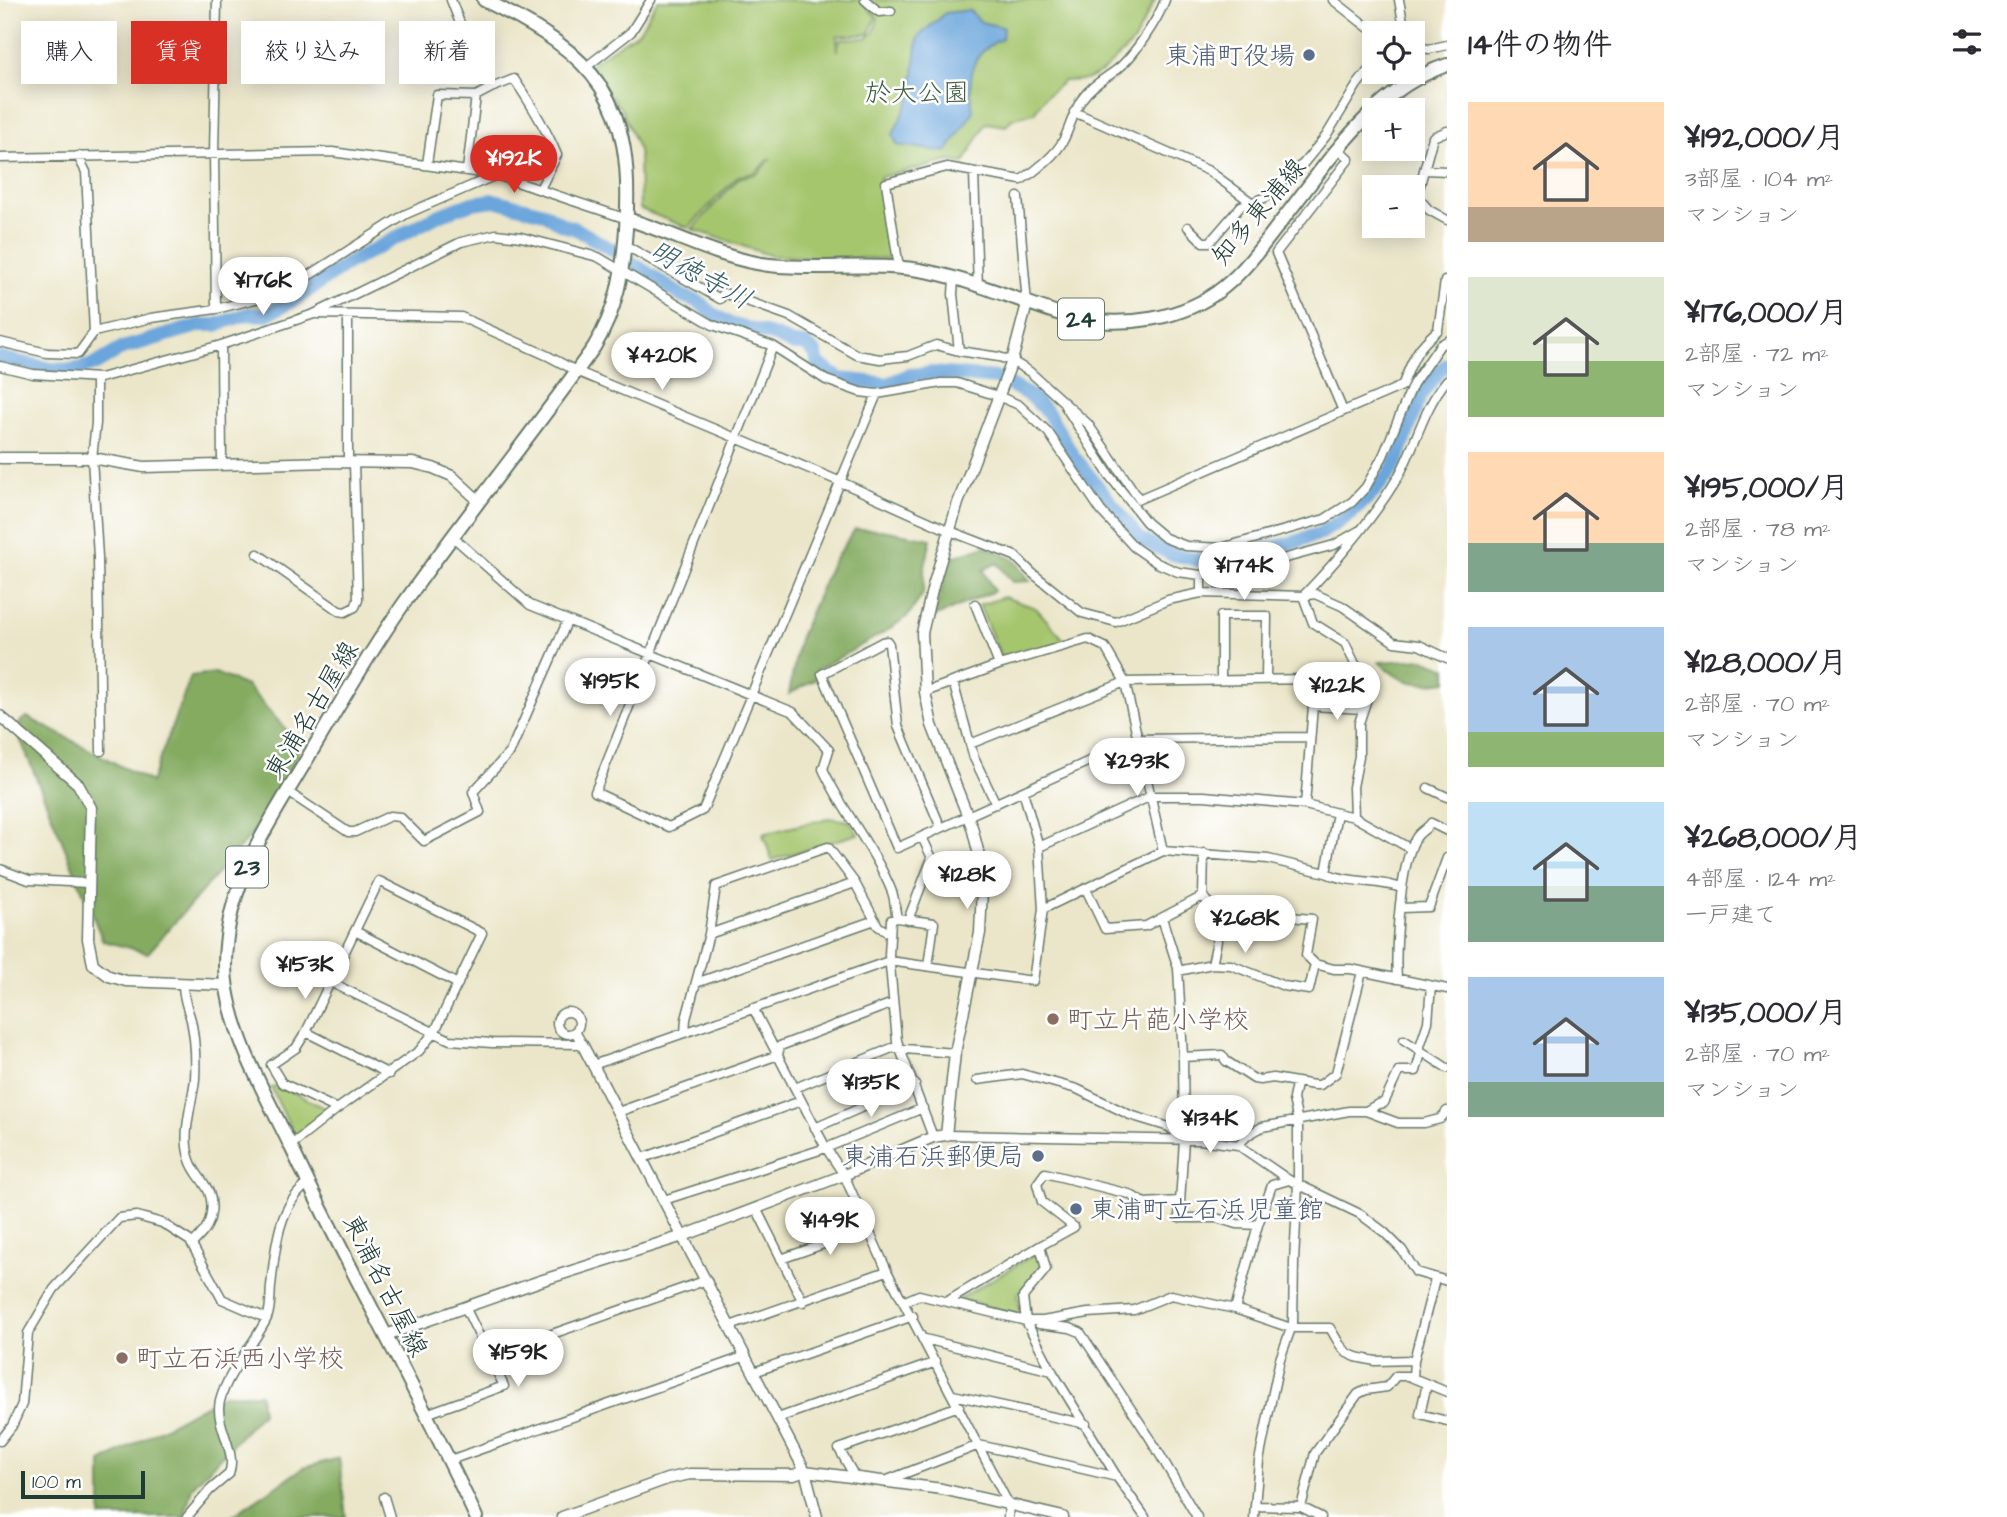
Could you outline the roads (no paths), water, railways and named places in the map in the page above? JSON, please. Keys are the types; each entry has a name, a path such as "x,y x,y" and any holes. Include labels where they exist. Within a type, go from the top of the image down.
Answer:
{"main road":[{"name":"東浦名古屋線","path":"475,1517 450,1460 247,1059 234,1021 226,985 228,930 234,900 250,858 401,607 598,340 610,317 623,270 628,174 622,135 607,98 586,67 566,48 543,30 484,0"},
{"name":"知多東浦線","path":"1425,72 1447,65"},
{"name":"知多東浦線","path":"627,219 740,259 795,267 899,268 930,272 1027,304 1092,321 1140,322 1168,315 1224,287 1265,244 1338,149 1403,84"}],"street":[{"path":"216,309 214,154 217,0"},
{"path":"586,67 631,32 651,0"},
{"path":"865,0 878,12 891,11"},
{"path":"899,268 886,183 947,167 1021,180 1028,176 1060,147 1074,112 1094,86 1117,70 1138,45 1160,13 1165,0"},
{"path":"1333,0 1362,23"},
{"path":"1399,0 1403,21"},
{"path":"452,1 463,31 491,88"},
{"path":"1425,49 1447,45"},
{"path":"427,164 437,95 476,96 514,79 534,108 557,155 540,189"},
{"path":"1188,227 1203,242 1210,242 1241,206 1267,197 1303,164 1326,136 1362,79"},
{"path":"467,170 476,96"},
{"path":"1074,112 1209,171 1251,202"},
{"path":"1447,131 1433,137 1417,196 1429,210 1447,220"},
{"path":"1338,149 1349,159 1276,253 1343,411"},
{"path":"0,158 332,152 496,175 627,219"},
{"path":"0,342 47,353 78,354 94,332 86,172 78,156"},
{"path":"1425,170 1447,171"},
{"path":"974,173 978,287"},
{"path":"94,332 151,318 216,309 283,292 405,214 496,175"},
{"path":"946,1135 954,1053 980,933 982,888 978,851 968,816 932,725 925,692 922,633 950,531 1012,361 1027,304 1018,197"},
{"path":"0,366 33,374 96,379 221,345 314,314 461,242 496,234 521,237 598,257 713,325 773,346 826,380 860,392 877,394 941,383 957,383 1019,405 1048,432 1095,503 1134,547 1157,563 1178,572 1201,575 1264,564 1334,545 1362,529"},
{"path":"625,244 720,299 724,293 789,316 857,355 880,359 908,356 936,345 1012,361 1058,395 1088,424 1139,499 1402,386 1416,352 1422,343 1438,330 1447,281"},
{"path":"954,279 959,351"},
{"path":"314,314 461,317 576,371 841,482 950,531 1015,556 1082,613 1096,618 1116,622 1168,600 1200,593 1303,596 1315,594 1342,606 1394,642 1419,645 1447,658"},
{"path":"258,554 339,611 345,612 355,607 358,600 351,463 348,315"},
{"path":"1058,395 1109,475 1146,522 1165,538 1186,545 1221,548 1325,519 1352,502 1366,487 1383,456 1413,384 1440,345 1447,341"},
{"path":"221,345 222,465"},
{"path":"773,346 595,792 668,827 703,810 877,394"},
{"path":"96,379 96,423 92,458 98,557 101,751"},
{"path":"1303,596 1362,529 1399,475 1432,401 1447,380"},
{"path":"0,458 92,458 144,467 413,463 433,467 452,476 480,501"},
{"path":"453,537 530,606 793,712 829,750 824,769 832,788 851,817 892,893 897,918"},
{"path":"1200,593 1201,575"},
{"path":"1303,596 1313,623 1345,643 1362,673 1367,699 1359,723 1359,756 1353,787 1354,817"},
{"path":"975,604 999,665"},
{"path":"1222,679 1221,616 1268,616 1266,679"},
{"path":"288,792 348,832 355,832 390,816 400,817 424,841 480,811 473,792 510,752 567,622"},
{"path":"925,692 999,665 1088,639 1105,647 1125,682 1163,851"},
{"path":"941,828 898,726 889,643 882,642 822,674 897,848 1138,739 1310,737"},
{"path":"970,744 1125,682 1312,679 1313,706 1305,805"},
{"path":"953,682 970,744 996,804"},
{"path":"1313,706 1363,709"},
{"path":"0,716 78,784 91,808 88,939 93,964 109,976 126,981 226,985"},
{"path":"1428,788 1447,797"},
{"path":"593,1065 889,961 1032,981 1043,909 1039,847 1023,791"},
{"path":"1039,847 1151,796 1204,796 1305,805 1354,817 1411,849"},
{"path":"1326,873 1337,813"},
{"path":"1397,979 1401,888 1411,849 1416,836 1431,823 1447,831"},
{"path":"908,920 932,858 922,837"},
{"path":"685,1033 709,934 716,886 828,847 855,883 878,926 890,934"},
{"path":"1043,909 1163,851 1268,859 1342,878 1401,888"},
{"path":"1204,853 1203,896 1216,914 1238,909 1312,919 1306,955 1315,964 1447,989"},
{"path":"1401,908 1429,907 1446,862"},
{"path":"0,869 29,880 88,883"},
{"path":"290,1146 419,1051 435,1031 482,933 379,881 306,1032 296,1048 271,1065 282,1083 337,1109"},
{"path":"709,934 855,883"},
{"path":"1086,889 1105,929 1146,926 1203,896"},
{"path":"928,966 934,923 897,918 891,920 889,961 900,1048 933,1137"},
{"path":"1162,918 1178,971 1183,1057 1184,1140 1179,1217 1216,1217 1237,1224 1258,1224"},
{"path":"696,983 875,920"},
{"path":"355,931 458,984"},
{"path":"1212,964 1217,941"},
{"path":"1178,971 1212,964 1231,965 1284,986 1309,990 1315,964"},
{"path":"1183,1057 1220,1054 1254,1079 1273,1078 1296,1084 1320,1084 1336,1073 1362,972"},
{"path":"330,982 450,1040 582,1044"},
{"path":"183,984 183,999 195,1046 195,1079 187,1129 190,1160 211,1193 207,1230 192,1244"},
{"path":"1366,1111 1384,1103 1399,1071 1416,1071 1428,1022 1431,986"},
{"path":"778,1055 780,1046 893,1003"},
{"path":"753,1008 825,1148 844,1175 887,1271 925,1339 1009,1505 1008,1517"},
{"path":"575,1031 805,1471 817,1517"},
{"path":"306,1032 389,1074"},
{"path":"1404,1040 1447,1068"},
{"path":"795,1088 892,1048 954,1053"},
{"path":"618,1112 778,1055"},
{"path":"977,1080 1022,1074 1077,1089 1130,1115 1169,1127 1184,1140"},
{"path":"815,1128 915,1084"},
{"path":"1254,1517 1259,1461 1280,1359 1291,1328 1298,1184 1298,1122 1293,1099 1296,1084"},
{"path":"643,1158 802,1101"},
{"path":"664,1200 825,1148 923,1108"},
{"path":"1238,1145 1262,1127 1284,1121 1298,1122 1331,1113 1366,1111 1387,1120 1409,1124 1440,1119 1447,1111"},
{"path":"386,1335 540,1281 683,1236 844,1175 933,1137 946,1135 1200,1139 1238,1145 1289,1180 1360,1214 1393,1241 1416,1272 1447,1281"},
{"path":"948,1301 1074,1227 1042,1202 1037,1184 1045,1173 1129,1194 1144,1203 1180,1201"},
{"path":"1234,1309 1272,1185 1289,1180"},
{"path":"187,1517 210,1490 229,1474 231,1458 219,1410 220,1402 231,1375 267,1318 276,1249 286,1212 300,1190 308,1184"},
{"path":"755,1209 803,1302"},
{"path":"0,1441 12,1426 22,1404 29,1333 54,1289 119,1218 137,1216 162,1223 192,1244 222,1299 267,1318"},
{"path":"781,1259 869,1228"},
{"path":"1040,1246 1046,1269 1023,1297 1026,1321 1052,1371 1145,1517"},
{"path":"730,1326 887,1271"},
{"path":"1413,1378 1414,1360 1435,1279"},
{"path":"489,1356 707,1280"},
{"path":"905,1301 919,1295 1080,1332 1150,1438 1197,1517"},
{"path":"1026,1321 1134,1310 1171,1295 1234,1309 1291,1328 1331,1328 1347,1353 1364,1359 1414,1360"},
{"path":"426,1414 504,1386 465,1307"},
{"path":"754,1372 912,1316"},
{"path":"1031,1331 1057,1326"},
{"path":"925,1339 1052,1371"},
{"path":"450,1460 746,1356"},
{"path":"778,1418 936,1362"},
{"path":"1301,1507 1315,1453 1358,1394 1387,1387 1396,1376 1413,1378 1447,1392"},
{"path":"1427,1384 1420,1414 1447,1421"},
{"path":"953,1395 1086,1424"},
{"path":"855,1477 839,1449 959,1406"},
{"path":"885,1481 979,1445 1117,1476"},
{"path":"562,1517 667,1479 690,1474 794,1475 805,1471 942,1489 1063,1517"},
{"path":"384,1497 390,1517"},
{"path":"1255,1506 1301,1507 1321,1517"}],"water":[{"path":"969,10 981,22 1003,27 1002,39 982,52 973,68 973,112 947,152 897,145 893,134 911,98 918,37 945,13"}],"waterway":[{"name":"明徳寺川","path":"0,358 51,369 73,370 96,364 123,348 201,325 216,325 248,314 265,315 293,301 347,264 437,216 472,203 494,200 544,213 563,225 576,229 682,296 699,302 730,324 776,336 792,344 805,344 816,354 817,363 840,379 888,384 909,375 933,373 998,378 1032,397 1048,413 1072,454 1140,539 1171,554 1207,562 1292,543 1321,533 1346,517 1371,495 1389,474 1399,456 1421,395 1447,365"}],"place":[{"name":"東浦町役場","path":"1309,55"},
{"name":"町立片葩小学校","path":"1053,1019"},
{"name":"東浦石浜郵便局","path":"1038,1156"},
{"name":"東浦町立石浜児童館","path":"1076,1209"},
{"name":"町立石浜西小学校","path":"122,1358"}],"park label":[{"name":"於大公園","path":"917,92"}]}
